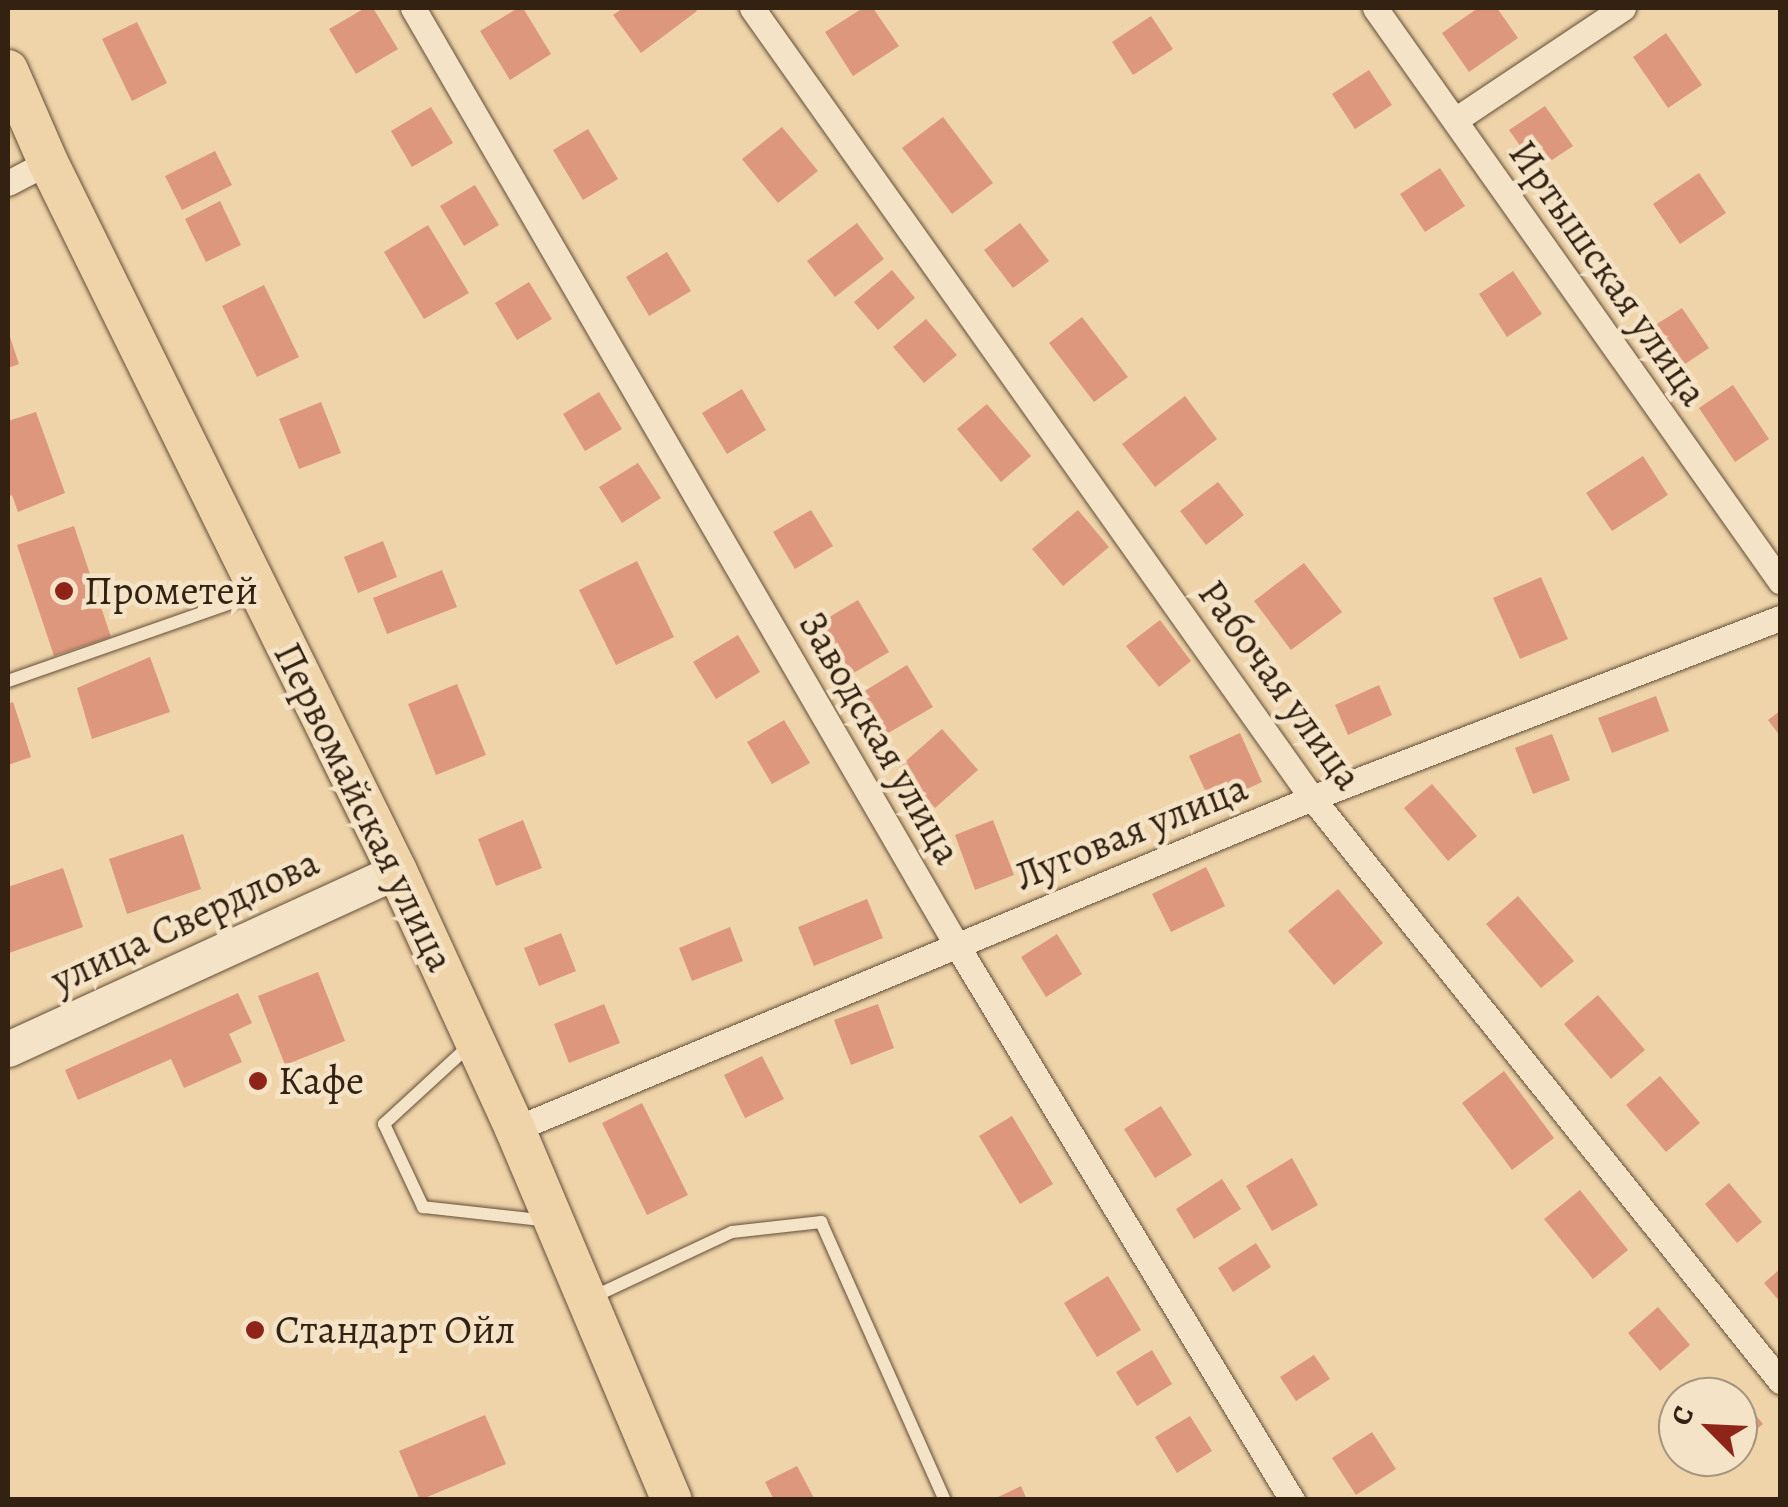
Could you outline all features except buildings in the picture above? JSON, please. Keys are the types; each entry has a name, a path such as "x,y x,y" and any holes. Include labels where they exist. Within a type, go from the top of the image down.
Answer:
{"main road":[{"name":"Первомайская улица","path":"8,70 48,162 398,870 515,1129 672,1500"},
{"name":"улица Свердлова","path":"8,1049 398,870"}],"street":[{"name":"Заводская улица","path":"414,8 956,944 1292,1500"},
{"name":"Рабочая улица","path":"752,8 1312,798 1780,1381"},
{"name":"Иртышская улица","path":"1375,8 1780,581"},
{"path":"1454,120 1623,8"},
{"path":"8,183 48,162"},
{"name":"Луговая улица","path":"515,1129 1312,798 1780,618"}],"lane":[{"path":"8,681 260,593"},
{"path":"476,1040 384,1124 423,1207 554,1222"},
{"path":"587,1299 732,1232 821,1222 945,1500"}],"place":[{"name":"Прометей","path":"64,591"},
{"name":"Кафе","path":"258,1081"},
{"name":"Стандарт Ойл","path":"255,1330"}]}
